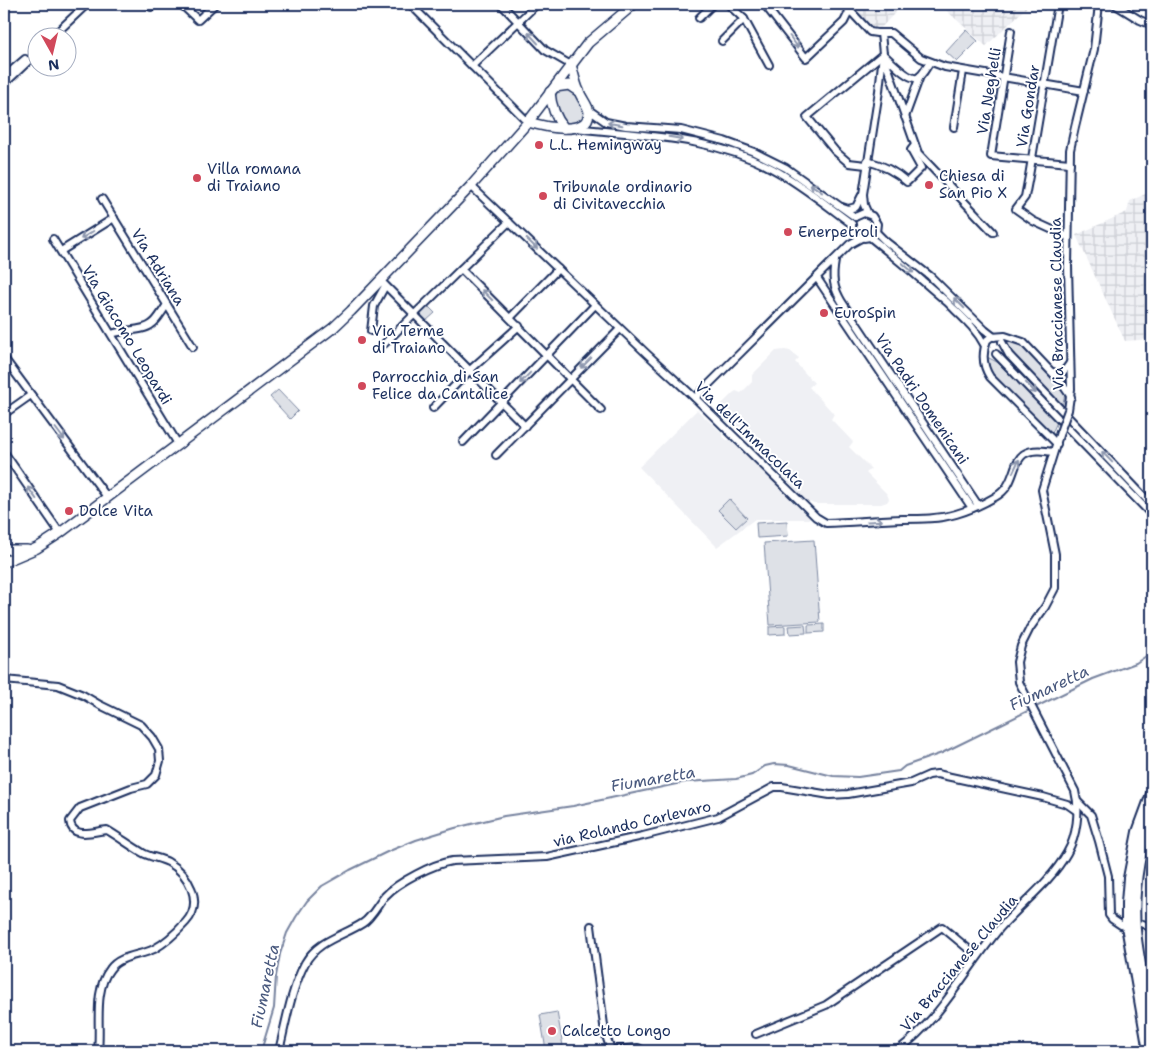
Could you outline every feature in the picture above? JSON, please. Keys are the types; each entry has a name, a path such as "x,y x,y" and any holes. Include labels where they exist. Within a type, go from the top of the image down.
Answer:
{"highway":[{"path":"1149,1051 1128,926 1127,903 1129,878 1138,832 1152,794"},
{"path":"1152,813 1145,834 1139,865 1135,905 1136,931 1152,1028"}],"main road":[{"path":"6,554 37,548 60,533 333,328 383,283 528,122 588,43 632,4"},
{"path":"528,122 564,128 576,128 583,125 589,110 578,91 571,65"},
{"path":"552,89 569,85 578,91"},
{"path":"552,89 552,107 564,128"}],"street":[{"path":"62,28 87,4"},
{"path":"181,4 198,20 215,4"},
{"path":"410,4 528,122"},
{"path":"501,4 545,50 571,65"},
{"path":"472,66 537,4"},
{"path":"699,18 713,4"},
{"path":"728,4 744,19 769,65"},
{"path":"764,4 806,58 844,22 850,10"},
{"path":"844,4 870,32 891,33 910,50 930,62 963,71 1084,91"},
{"name":"Via Gondar","path":"1058,4 1025,197 1016,209 1033,221 1068,237"},
{"name":"Via Braccianese Claudia","path":"898,1051 916,1037 935,1016 977,956 1010,916 1056,869 1068,852 1073,838 1078,802 1075,791 1019,682 1016,662 1024,638 1045,607 1055,588 1055,554 1042,490 1071,396 1068,237 1070,163 1074,127 1094,49 1098,4"},
{"path":"1114,4 1140,20 1152,24"},
{"path":"722,41 744,19"},
{"name":"Via Neghelli","path":"1011,31 991,156 1032,160"},
{"path":"873,234 876,221 868,214 864,205 863,194 879,91 883,54 881,33"},
{"path":"883,54 909,77 917,78 920,76"},
{"path":"883,54 918,153 993,232"},
{"path":"883,54 806,118 835,151 849,163 883,165 898,173 907,182 921,168 911,150 915,145"},
{"path":"4,77 28,58"},
{"path":"4,84 28,60"},
{"path":"905,117 920,76 930,62"},
{"path":"954,126 963,71"},
{"path":"589,110 606,122 626,126 681,130 724,141 754,152 786,168 856,218"},
{"path":"576,128 671,137 711,145 739,154 773,169 856,218 868,214"},
{"path":"1032,160 1070,163"},
{"name":"Via dell'Immacolata","path":"471,186 695,398 816,517 826,523 932,518 955,514 998,496 1010,482 1014,467 1021,455 1030,451 1043,450 1053,452"},
{"path":"838,206 856,207 863,194"},
{"name":"Via Adriana","path":"102,199 193,347"},
{"path":"850,244 856,218 864,205"},
{"path":"61,252 114,218"},
{"path":"384,344 509,222"},
{"path":"853,232 861,238"},
{"path":"873,234 966,320 980,336 989,352 1003,358 1152,515"},
{"path":"695,398 820,276 850,244 873,234 930,276 985,330 998,339 1009,355 1152,505"},
{"name":"Via Giacomo Leopardi","path":"53,239 178,444"},
{"path":"823,285 830,283 832,279 834,261"},
{"path":"461,269 601,410"},
{"path":"510,318 558,269"},
{"path":"820,276 832,279"},
{"name":"Via Padri Domenicani","path":"820,276 823,285 975,507"},
{"name":"Via Padri Domenicani","path":"832,279 836,292 842,302 975,507"},
{"path":"371,331 374,306 383,283 525,426"},
{"path":"112,334 120,330 142,328 151,325 167,305"},
{"path":"463,442 596,305"},
{"path":"433,408 518,326"},
{"path":"496,455 620,329"},
{"path":"1056,444 990,377 985,369 983,356 989,338 998,339 1005,336 1024,342 1053,372 1071,396"},
{"path":"996,354 1001,350 998,339"},
{"path":"4,358 107,497"},
{"path":"1053,372 1057,374 1063,372 1070,363"},
{"path":"4,414 31,395"},
{"path":"4,452 60,533"},
{"path":"4,680 58,685 83,695 100,706 141,725 152,736 159,749 160,762 156,775 148,784 132,788 80,808 70,821 74,832 107,830 144,854 168,862 184,876 191,886 194,899 195,908 190,918 165,943 152,950 116,962 109,970 103,982 99,998 100,1036 98,1051"},
{"name":"via Rolando Carlevaro","path":"279,1051 294,986 305,962 320,945 365,922 387,895 408,880 443,862 452,860 547,857 643,836 718,817 774,787 782,786 830,795 848,794 911,783 929,775 937,774 1043,797 1067,804 1077,812"},
{"path":"1078,802 1090,815 1094,824 1108,876 1109,915 1121,925"},
{"path":"1143,924 1152,928"},
{"path":"591,926 605,1033 609,1046 611,1050 638,1048 644,1051"},
{"path":"756,1034 826,1005 942,927 977,956"}],"shaded area":[{"path":"849,4 903,4 879,30 873,30"},
{"path":"939,4 1030,4 986,46"},
{"path":"1152,191 1152,339 1125,341 1076,235 1127,212 1130,201"},
{"path":"776,351 790,351 799,358 795,362 814,383 809,387 834,414 831,419 853,442 849,447 871,469 866,473 887,494 889,499 887,502 881,504 814,504 807,501 717,409 736,391 741,393 752,382 752,375"},
{"path":"697,410 722,433 722,436 730,440 811,519 755,519 717,547 639,467"}],"green space":[{"path":"966,30 978,41 957,62 946,52"},
{"path":"568,88 582,102 584,111 583,121 570,126 560,116 555,102 558,92"},
{"path":"428,306 435,313 426,321 419,314"},
{"path":"1002,338 1021,344 1058,383 1065,394 1062,407 1010,353"},
{"path":"985,356 997,362 1057,422 1052,433 990,372"},
{"path":"278,390 298,411 290,419 270,397"},
{"path":"729,499 747,518 736,528 718,510"},
{"path":"787,521 788,536 757,538 756,523"},
{"path":"814,540 820,622 770,625 764,543"},
{"path":"824,624 824,632 808,633 808,625"},
{"path":"805,625 806,633 790,634 789,626"},
{"path":"785,626 785,634 769,635 769,627"},
{"name":"Calcetto Longo","path":"557,1012 563,1046 546,1050 540,1015"}],"waterway":[{"name":"Fiumaretta","path":"261,1051 274,1008 276,976 280,954 287,933 296,917 307,901 322,886 387,852 416,840 504,816 573,806 686,782 736,779 752,775 765,766 774,764 789,765 833,776 858,777 899,771 905,766 942,753 1093,679 1136,663 1152,652"}],"place":[{"name":"L.L. Hemingway","path":"539,145"},
{"name":"Villa romana di Traiano","path":"197,178"},
{"name":"Chiesa di San Pio X","path":"929,185"},
{"name":"Tribunale ordinario di Civitavecchia","path":"543,196"},
{"name":"Enerpetroli","path":"788,232"},
{"name":"EuroSpin","path":"824,313"},
{"name":"Via Terme di Traiano","path":"362,340"},
{"name":"Parrocchia di San Felice da Cantalice","path":"362,386"},
{"name":"Dolce Vita","path":"69,511"},
{"name":"Calcetto Longo","path":"552,1031"}]}
